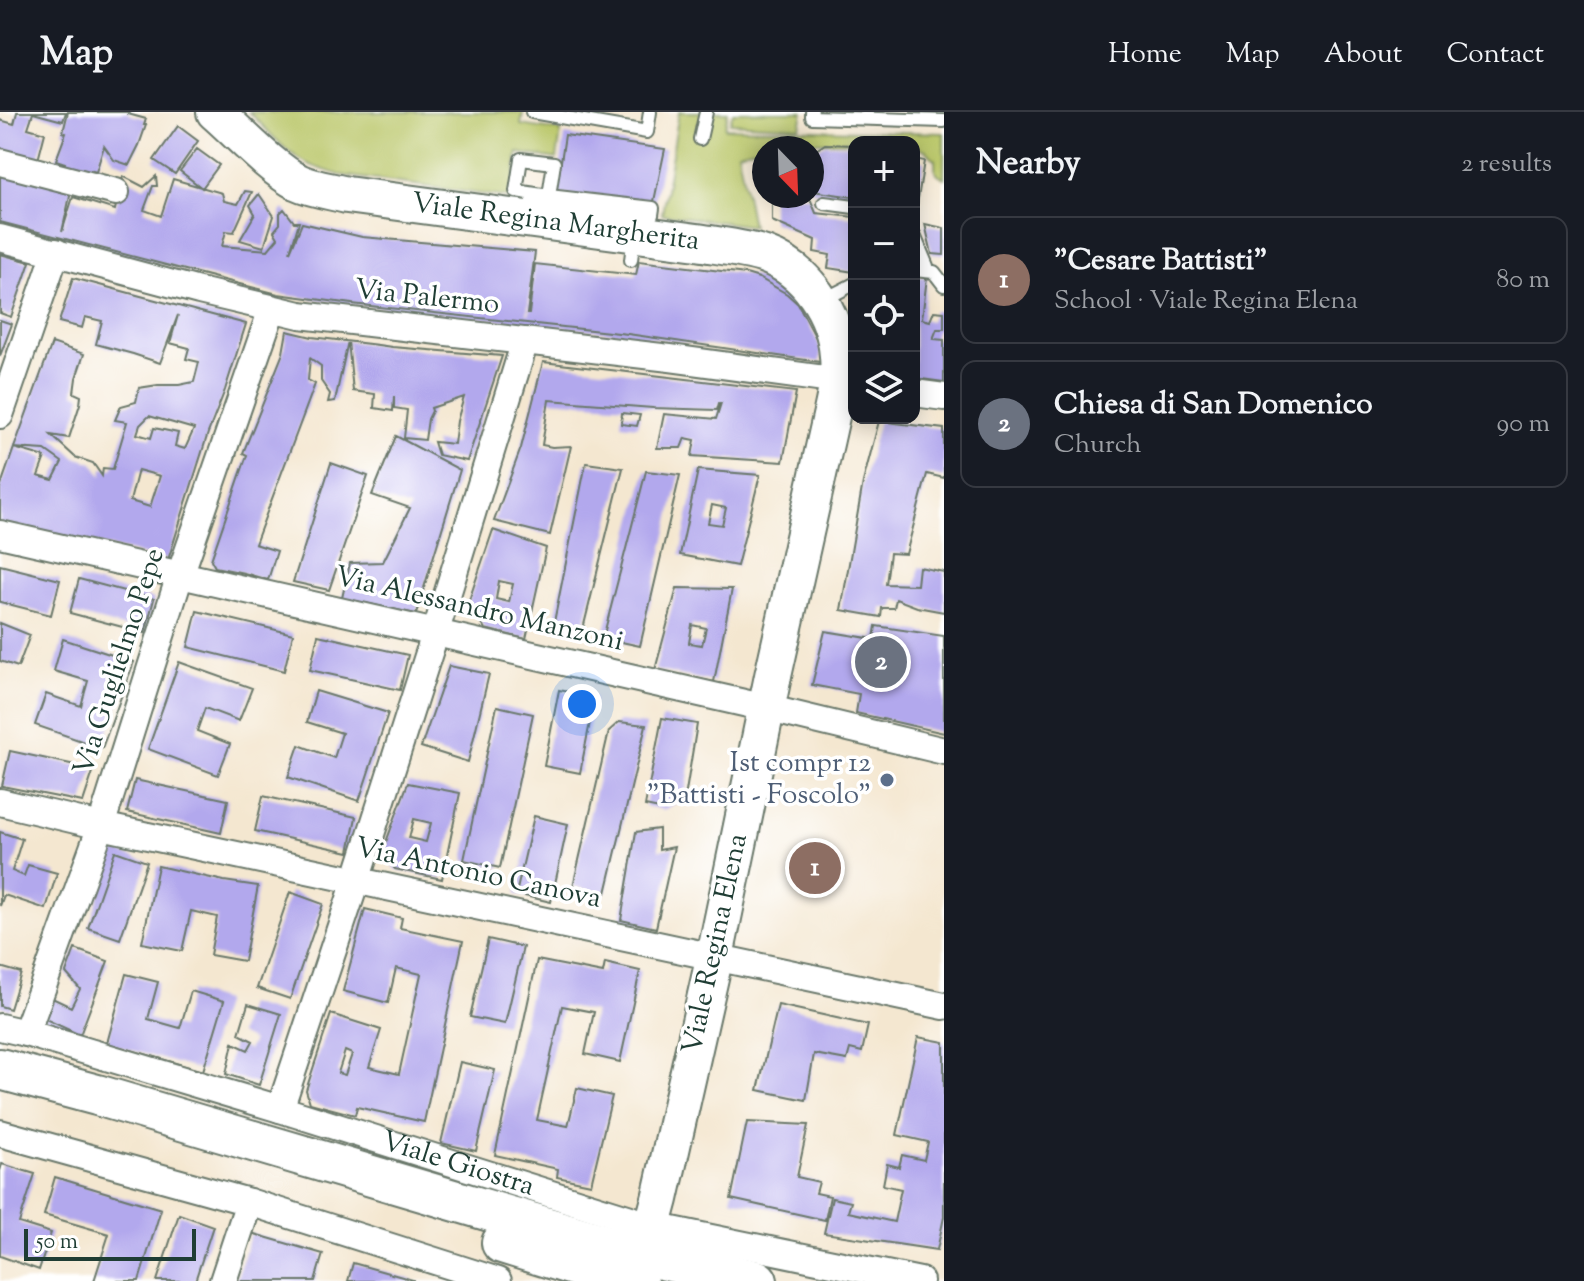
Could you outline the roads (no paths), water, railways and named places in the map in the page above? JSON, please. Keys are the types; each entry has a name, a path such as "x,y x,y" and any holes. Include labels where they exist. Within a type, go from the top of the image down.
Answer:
{"main road":[{"name":"Viale Regina Margherita","path":"215,112 280,170 306,185 347,195 539,208 633,246 729,247 766,256 811,286 836,342 846,382"},
{"name":"Viale Regina Elena","path":"640,1261 715,957 766,708 832,412 846,382"},
{"name":"Viale Giostra","path":"0,1069 97,1095 640,1261"},
{"name":"Viale Giostra","path":"0,1092 640,1261 757,1281"}],"street":[{"path":"0,162 116,192"},
{"name":"Via Palermo","path":"0,238 272,309 325,319 846,382"},
{"path":"0,415 56,252"},
{"name":"Via Guglielmo Pepe","path":"26,1033 101,826 180,575 272,309"},
{"path":"280,1109 435,634 525,341"},
{"path":"920,394 944,397"},
{"name":"Via Alessandro Manzoni","path":"0,534 944,751"},
{"name":"Via Antonio Canova","path":"0,802 944,1006"},
{"name":"Viale Giostra","path":"0,1027 280,1109 640,1261 920,1281"},
{"path":"0,1133 249,1202 452,1274 498,1281"},
{"path":"223,1281 249,1202"}],"lane":[{"path":"532,112 647,132 650,112"},
{"path":"700,139 706,112"},
{"path":"812,112 812,117 944,121"},
{"path":"539,208 532,201 652,215 653,208 539,208"},
{"path":"824,203 848,206"},
{"path":"920,267 944,268"},
{"path":"920,268 934,272 943,283"},
{"path":"820,301 848,287"}],"place":[{"name":"Chiesa di San Domenico","path":"881,662"},
{"name":"Ist compr 12 \"Battisti - Foscolo\"","path":"887,780"},
{"name":"\"Cesare Battisti\"","path":"815,868"}]}
